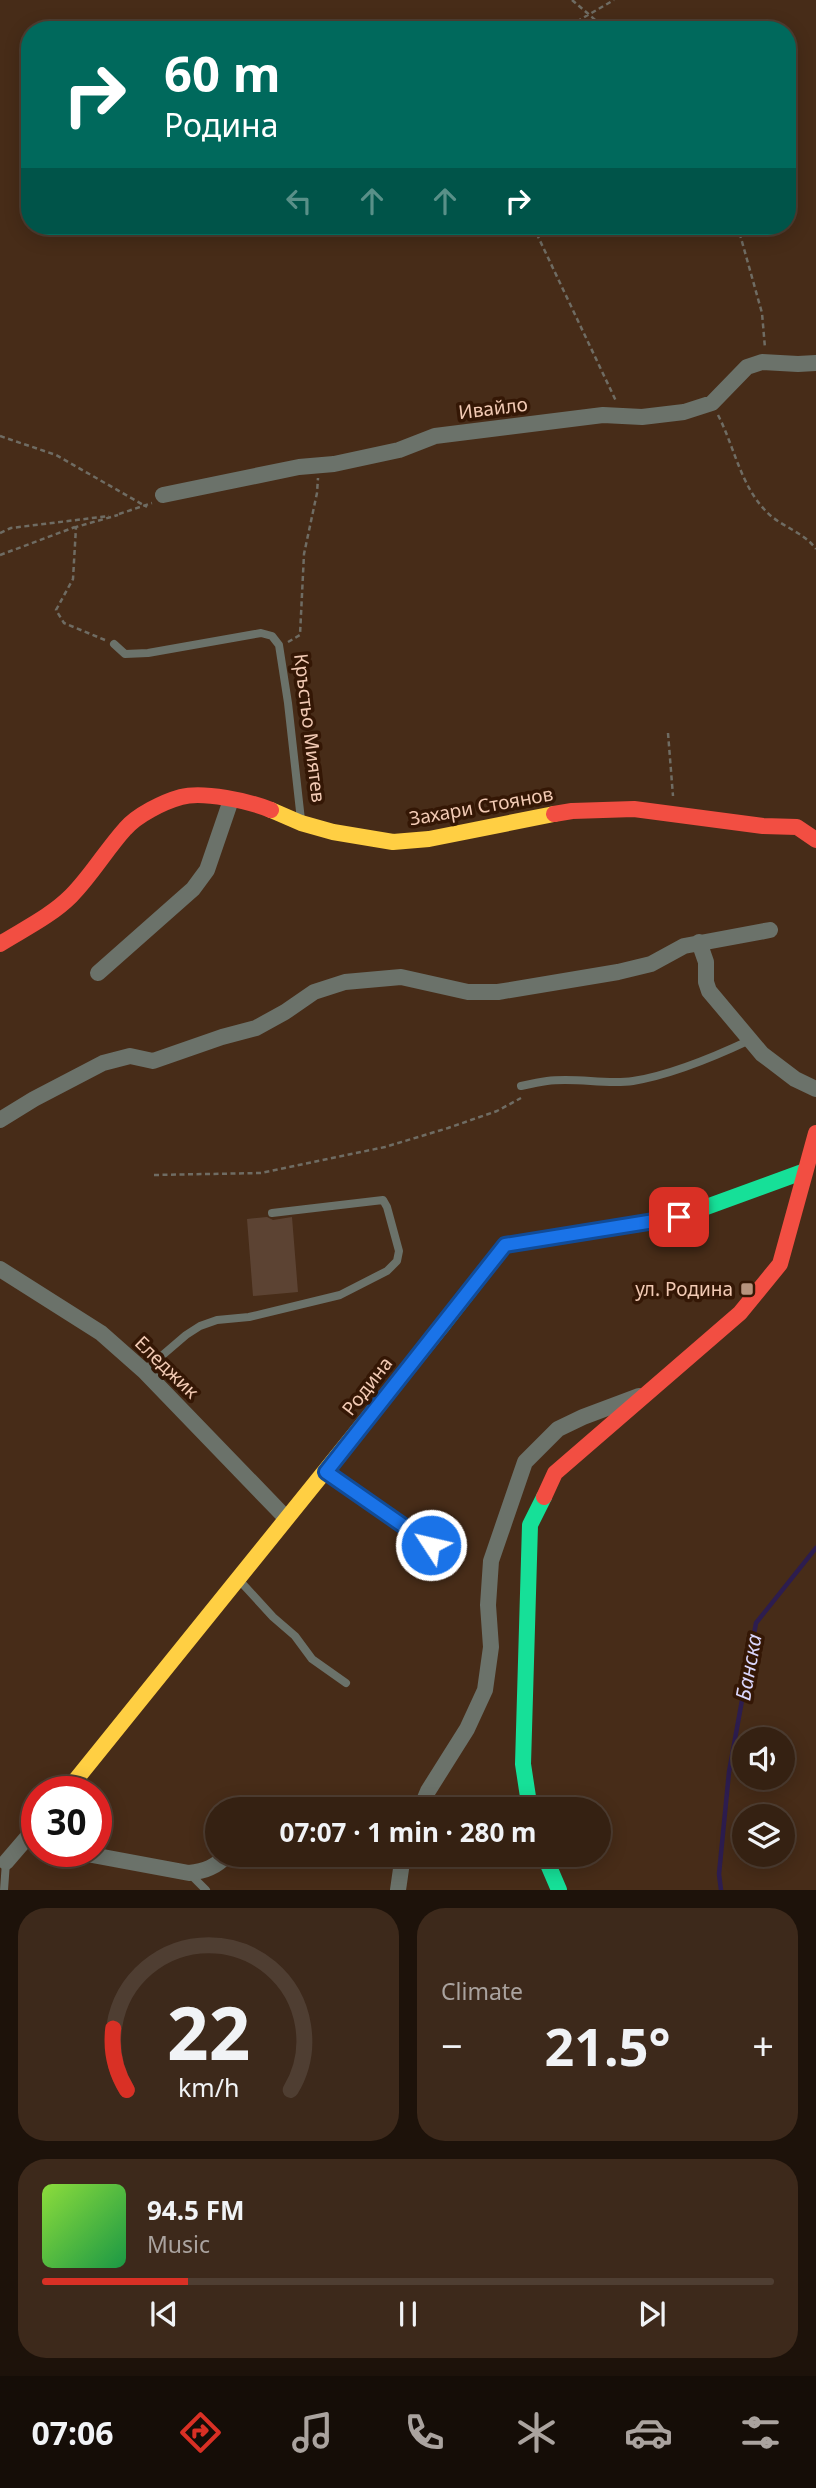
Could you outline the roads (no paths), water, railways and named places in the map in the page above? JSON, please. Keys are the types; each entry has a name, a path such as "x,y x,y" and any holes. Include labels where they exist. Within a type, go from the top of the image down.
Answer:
{"street":[{"name":"Ивайло","path":"163,495 399,450 435,436 603,415 642,417 684,412 712,403 747,367 768,362 816,363"},
{"name":"Захари Стоянов","path":"0,944 55,910 88,878 127,826 148,812 182,797 204,796 231,800 265,808 301,823 333,832 394,842 429,839 572,811 634,809 763,826 797,827"},
{"path":"98,973 193,889 207,870 231,800"},
{"path":"797,827 816,821"},
{"path":"797,827 816,840"},
{"path":"0,1120 103,1063 130,1056 153,1061 256,1028 285,1013 314,992 345,982 401,977 468,992 498,992 651,964 684,946 770,930"},
{"path":"699,942 706,962 709,991 762,1055 795,1079 816,1089"},
{"path":"528,1797 523,1765 530,1525 555,1473 740,1313 780,1264 816,1133"},
{"name":"Родина","path":"78,1776 326,1472 505,1245 679,1217 805,1171"},
{"name":"Еледжик","path":"0,1269 101,1333 144,1371 286,1518"},
{"path":"428,1797 467,1729 485,1690 491,1647 488,1605 491,1561 525,1462 558,1429 648,1392"},
{"path":"326,1472 431,1545"},
{"path":"3,1865 21,1848"},
{"path":"112,1859 189,1873 213,1867"},
{"path":"398,1889 401,1867"},
{"path":"549,1867 559,1889"}],"lane":[{"name":"Кръстьо Миятев","path":"114,643 125,654 148,653 261,633 272,636 278,645 288,703 301,823"},
{"path":"521,1086 549,1080 633,1081 722,1054 750,1040"},
{"path":"144,1371 200,1326 217,1320 249,1317 340,1295 387,1271 397,1261 399,1251 383,1200 272,1213"},
{"path":"239,1580 273,1618 295,1636 312,1659 346,1683"},
{"path":"3,1865 4,1889"},
{"path":"189,1873 206,1889"}],"waterway":[{"name":"Банска","path":"721,1890 719,1874 729,1772 756,1623 816,1548"}],"place":[{"name":"ул. Родина","path":"747,1289"}]}
